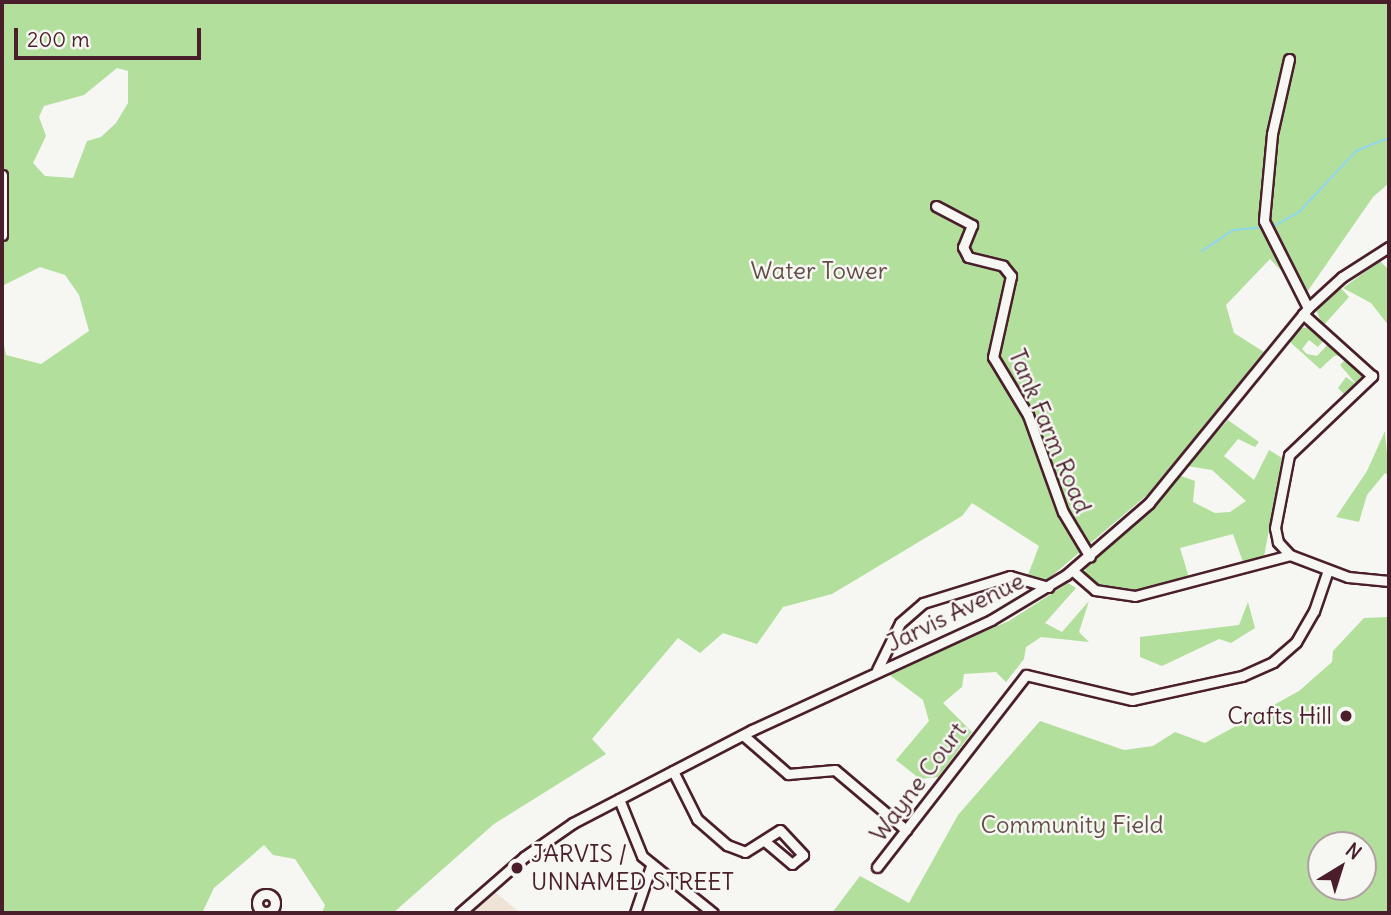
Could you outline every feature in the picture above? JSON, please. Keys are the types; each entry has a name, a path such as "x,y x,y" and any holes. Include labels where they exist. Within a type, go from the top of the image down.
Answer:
{"street":[{"path":"1289,59 1272,134 1264,220 1306,311 1372,376 1289,455 1275,528 1280,546 1290,555 1328,570 1389,581"},
{"path":"2,176 2,235"},
{"name":"Tank Farm Road","path":"936,205 972,225 963,247 968,257 1003,266 1011,276 993,357 1028,415 1063,512 1090,557"},
{"name":"Jarvis Avenue","path":"460,913 546,841 619,799 877,670 971,629 1048,587 1072,570 1149,503 1306,311 1342,277 1389,247"},
{"path":"1072,570 1095,590 1135,596 1290,555"},
{"name":"Wayne Court","path":"877,867 990,719 1029,675 1104,697 1138,700 1259,670 1300,637 1328,570"},
{"path":"877,670 900,623 923,603 1010,576 1048,587"},
{"path":"743,735 788,774 835,770 906,830"},
{"path":"673,771 697,819 720,840 745,852 766,842"},
{"path":"619,799 634,845 651,866 713,913"},
{"path":"635,913 651,866"}],"shaded area":[{"path":"495,892 520,913 472,913"}],"green space":[{"name":"Water Tower","path":"2,2 1389,2 1389,183 1373,197 1305,295 1270,259 1226,305 1234,333 1264,352 1147,495 1047,580 1028,575 1039,546 972,503 962,516 832,594 783,607 757,644 723,633 700,653 678,638 592,739 606,754 494,824 393,913 322,913 325,905 295,859 273,855 264,845 214,888 202,913 2,913 2,334 6,355 41,364 89,331 79,295 65,275 40,267 2,286","holes":["117,68 128,71 128,103 116,123 101,137 87,141 73,178 45,176 33,163 46,136 39,117 44,106 84,95"]},
{"path":"1380,261 1389,270 1389,326 1371,303 1343,288"},
{"path":"1340,287 1349,297 1323,326 1316,310"},
{"path":"1310,327 1325,339 1318,347 1309,340 1302,349 1307,354 1317,356 1330,342 1344,355 1334,356 1320,369 1289,341 1301,328"},
{"path":"1348,357 1366,378 1347,397 1338,388 1346,377 1357,385 1340,365"},
{"path":"1228,420 1259,442 1255,447 1238,439 1224,456 1254,480 1269,450 1282,458 1264,557 1243,562 1233,534 1180,548 1190,581 1143,593 1096,588 1084,581 1086,567 1181,476 1195,481 1193,502 1215,513 1230,512 1246,501 1212,470 1187,466"},
{"path":"1385,431 1389,476 1385,473 1367,495 1359,522 1336,517 1367,471"},
{"path":"1068,583 1076,588 1045,623 1062,632 1089,601 1079,632 1089,642 1041,637 1026,647 1024,659 1006,682 996,672 964,674 962,687 943,703 972,732 938,777 920,779 896,760 929,721 923,700 887,673 1009,621"},
{"path":"1248,602 1255,628 1231,643 1219,639 1162,666 1140,657 1140,637 1239,625"},
{"name":"Community Field","path":"1389,617 1389,913 832,913 860,876 909,903 958,815 1040,721 1124,750 1153,746 1175,732 1205,743 1299,691 1332,662 1333,651 1364,618"}],"waterway":[{"path":"1274,226 1299,212 1356,151 1389,138"},
{"path":"1202,251 1233,230 1258,228"}],"place":[{"name":"Crafts Hill","path":"1346,716"},
{"name":"JARVIS / UNNAMED STREET","path":"517,868"}]}
